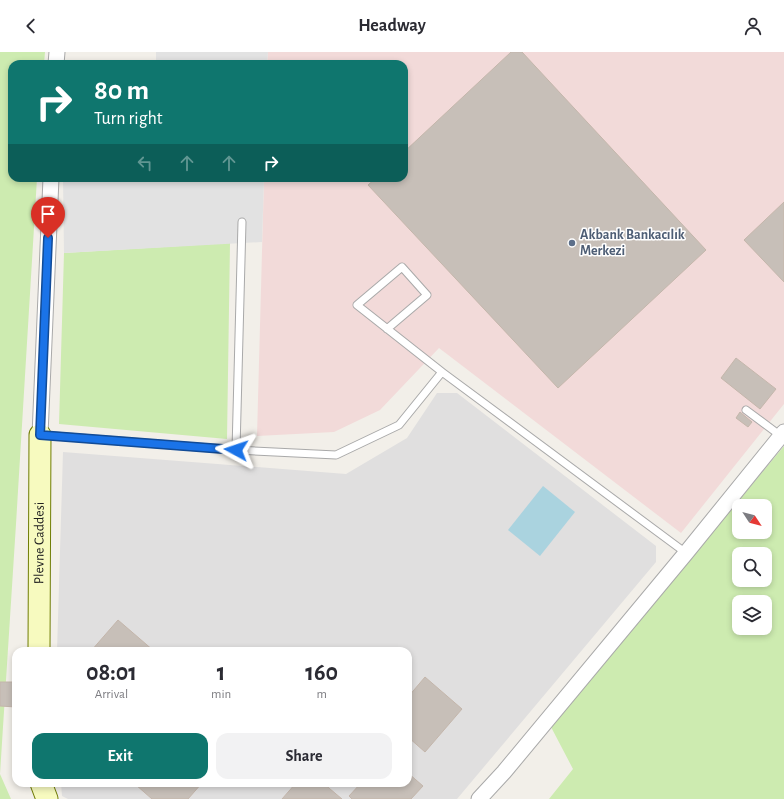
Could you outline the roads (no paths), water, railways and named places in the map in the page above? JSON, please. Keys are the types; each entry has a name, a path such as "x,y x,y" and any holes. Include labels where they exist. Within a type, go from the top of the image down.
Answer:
{"street":[{"path":"40,435 51,182"},
{"path":"480,799 686,553 782,434"},
{"name":"Plevne Caddesi","path":"39,647 40,435"},
{"path":"43,787 48,799"}],"lane":[{"path":"236,450 242,222"},
{"path":"387,329 427,295 402,267 357,306 442,372 686,553"},
{"path":"40,435 236,450 336,455 399,425 442,372"},
{"path":"746,410 782,434"}],"water":[{"path":"543,486 575,512 540,556 508,530"}],"place":[{"name":"Akbank Bankacılık Merkezi","path":"572,243"}]}
